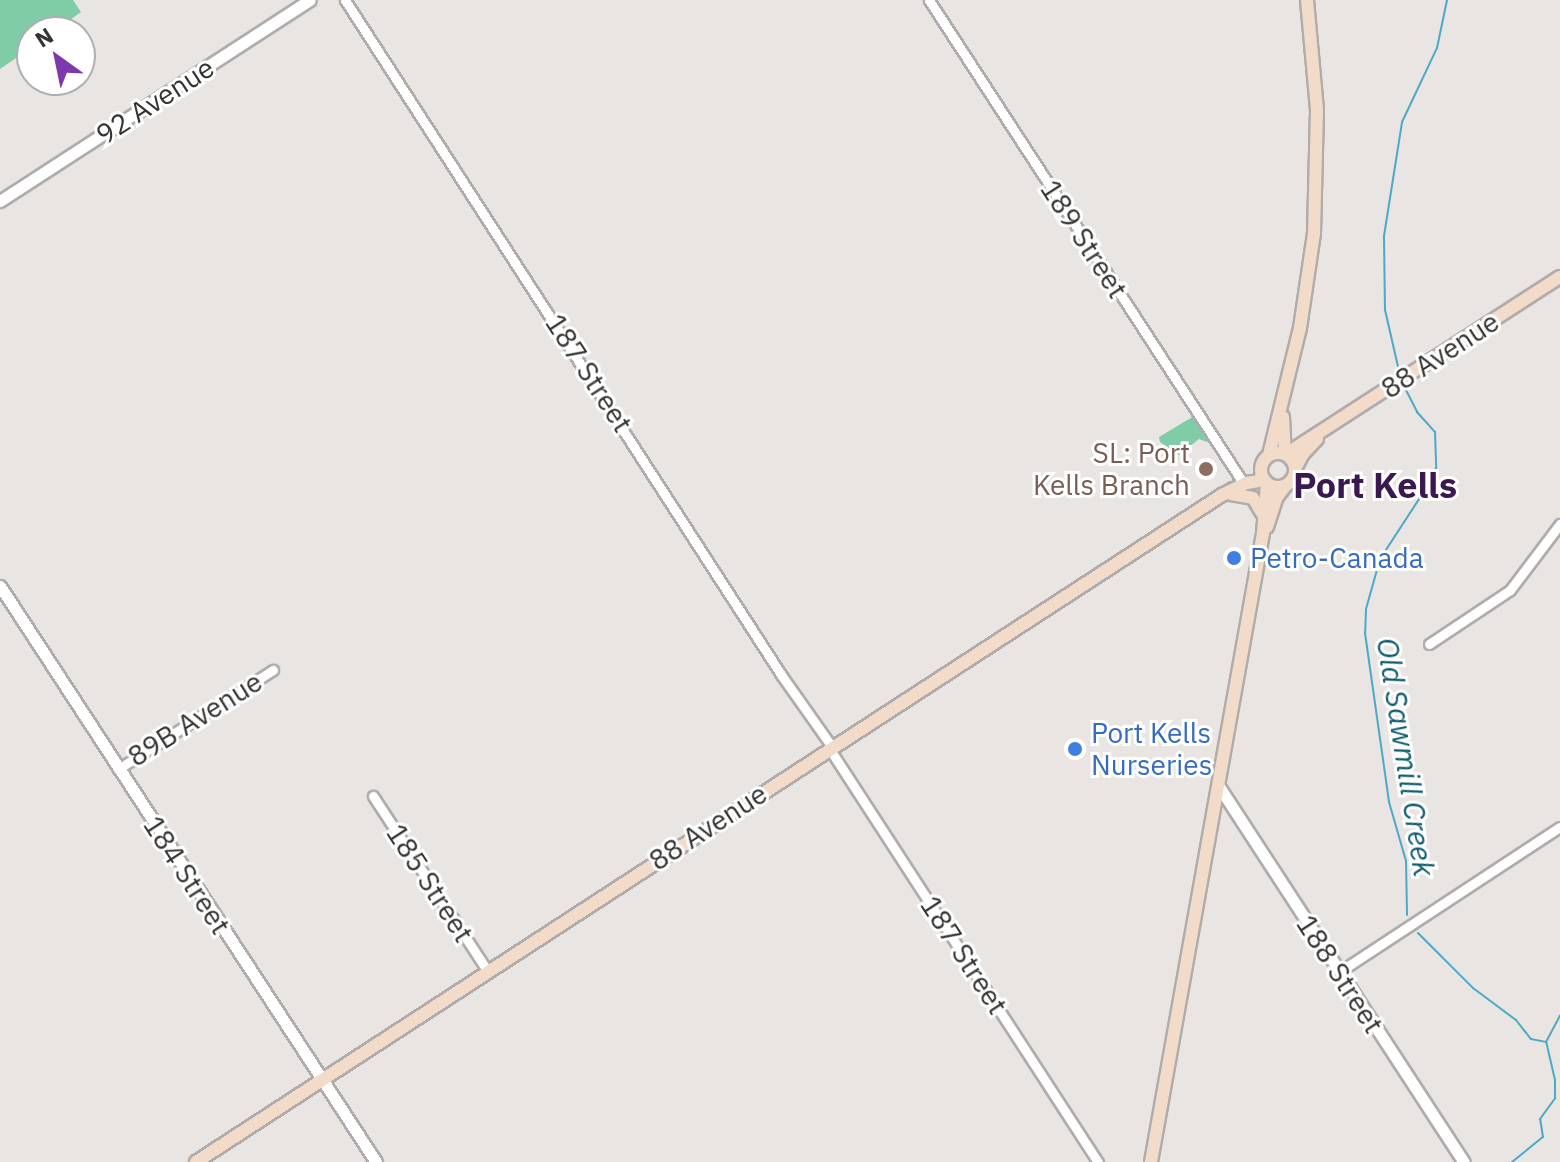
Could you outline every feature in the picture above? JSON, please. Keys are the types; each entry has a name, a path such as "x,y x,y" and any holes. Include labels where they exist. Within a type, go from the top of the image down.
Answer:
{"main road":[{"path":"1151,1162 1263,533 1265,460 1284,398 1312,257 1317,196 1317,110 1307,0"},
{"name":"88 Avenue","path":"1285,454 1560,277"},
{"path":"1263,533 1277,497 1295,469 1285,454 1282,427 1284,398"},
{"path":"1282,427 1294,436 1315,435"},
{"name":"88 Avenue","path":"1295,469 1315,435"},
{"path":"1265,460 1285,454"},
{"name":"88 Avenue","path":"1225,494 1240,478 1265,460"},
{"name":"88 Avenue","path":"196,1162 487,970 1225,494 1247,483 1266,482"},
{"path":"1266,482 1276,487 1286,485"},
{"path":"1225,494 1253,498 1263,514"}],"street":[{"name":"92 Avenue","path":"0,201 310,0"},
{"name":"187 Street","path":"345,0 536,290 1098,1162"},
{"name":"189 Street","path":"929,0 1240,478"},
{"path":"1429,644 1510,590 1560,524"},
{"name":"184 Street","path":"0,586 376,1162"},
{"name":"89B Avenue","path":"118,769 273,670"},
{"name":"188 Street","path":"1218,785 1464,1162"},
{"name":"185 Street","path":"373,796 487,970"},
{"path":"1339,972 1560,827"}],"green space":[{"path":"0,0 73,0 81,12 75,16 16,16 16,58 0,69"},
{"path":"1194,416 1210,440 1199,439 1179,455 1160,442 1159,437"}],"waterway":[{"name":"Old Sawmill Creek","path":"1399,371 1385,310 1384,236 1402,122 1437,48 1447,0"},
{"name":"Old Sawmill Creek","path":"1406,390 1417,412 1435,432 1436,468 1380,559 1366,609 1365,633 1389,802 1406,861 1407,915"},
{"path":"1191,507 1230,482"},
{"name":"Old Sawmill Creek","path":"1418,933 1473,988 1516,1020 1531,1039 1546,1042"},
{"path":"1512,1162 1543,1137 1540,1119 1555,1098 1555,1080 1546,1042 1560,1016"}],"place":[{"name":"SL: Port Kells Branch","path":"1206,469"},
{"name":"Petro-Canada","path":"1234,558"},
{"name":"Port Kells Nurseries","path":"1075,749"}],"district":[{"name":"Port Kells","path":"1375,485"}]}
